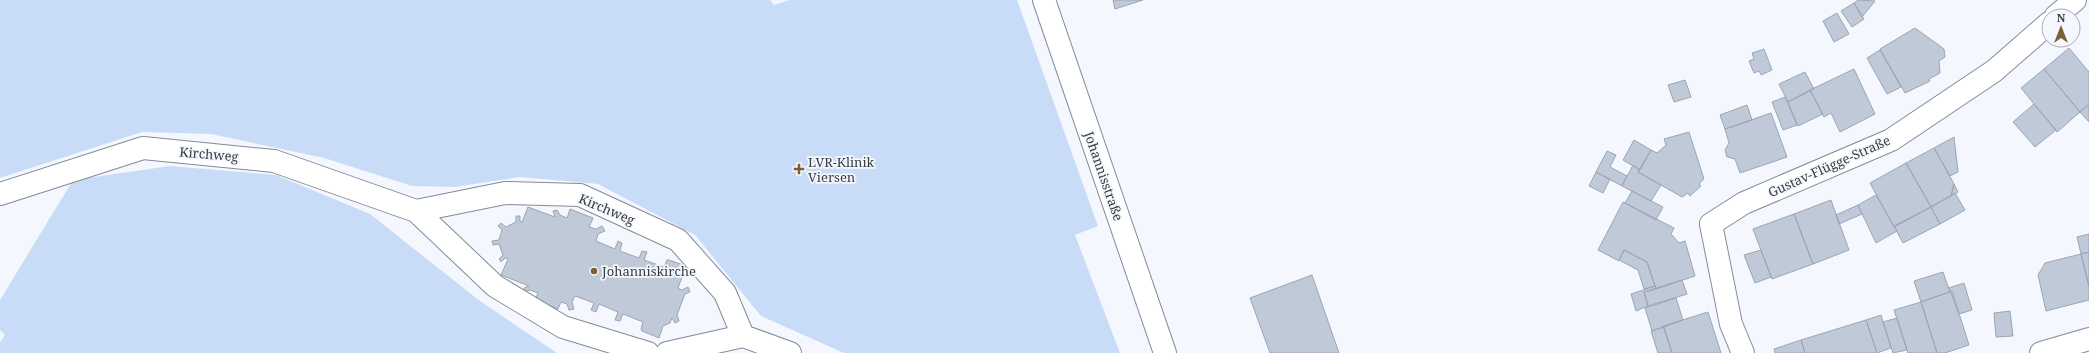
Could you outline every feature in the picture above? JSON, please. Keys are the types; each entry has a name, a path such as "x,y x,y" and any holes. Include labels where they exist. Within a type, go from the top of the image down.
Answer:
{"street":[{"name":"Johannisstraße","path":"1044,0 1165,353"},
{"path":"2066,8 2075,0"},
{"name":"Gustav-Flügge-Straße","path":"1743,353 1731,324 1712,224 1744,203 1891,140 1994,71 2041,30"},
{"name":"Kirchweg","path":"0,194 143,148 274,161 416,211 495,286 563,327 648,353"},
{"name":"Kirchweg","path":"416,211 505,193 580,195 678,240 725,293 743,336"},
{"path":"667,353 743,336 790,353"},
{"path":"2041,353 2089,339"}],"shaded area":[{"path":"0,0 770,0 774,5 789,0 1017,0 1098,226 1075,235 1120,353 844,353 761,316 695,235 598,184 520,177 455,187 412,186 324,158 211,134 142,132 0,178"},
{"path":"170,166 276,175 370,214 480,301 557,353 0,353 0,342 5,335 0,330 0,300 73,180"}],"building":[{"path":"1113,0 1143,0 1115,9"},
{"path":"1858,0 1875,1 1862,17 1854,3"},
{"path":"1854,3 1864,19 1852,27 1841,11"},
{"path":"1837,13 1849,34 1834,42 1823,21"},
{"path":"1915,28 1944,49 1945,57 1939,61 1940,73 1929,79 1930,81 1905,93 1880,49"},
{"path":"2069,48 2089,72 2089,104 2080,112 2044,69"},
{"path":"1764,49 1772,70 1761,75 1759,71 1754,73 1749,61 1754,59 1752,53"},
{"path":"1880,50 1901,87 1887,94 1867,58"},
{"path":"1854,69 1875,114 1840,132 1831,113 1824,117 1810,90"},
{"path":"2044,69 2080,112 2057,132 2021,88"},
{"path":"1805,72 1814,89 1788,102 1779,84"},
{"path":"1685,80 1691,97 1674,102 1668,85"},
{"path":"1810,90 1823,114 1798,126 1788,102"},
{"path":"1785,97 1797,125 1783,130 1772,102"},
{"path":"2034,104 2056,130 2035,147 2013,122"},
{"path":"2089,104 2089,122 2080,112"},
{"path":"1747,105 1752,120 1725,129 1720,115"},
{"path":"1771,113 1787,157 1740,173 1735,159 1727,157 1725,150 1729,143 1725,129"},
{"path":"1689,132 1704,179 1699,184 1701,186 1690,196 1688,193 1682,197 1638,172 1651,150 1657,153 1666,145 1664,139"},
{"path":"1954,137 1958,172 1950,176 1934,148"},
{"path":"1634,140 1651,150 1640,170 1623,160"},
{"path":"1934,148 1954,184 1951,196 1931,207 1906,163"},
{"path":"1607,151 1616,155 1610,167 1627,176 1622,186 1596,172"},
{"path":"1906,163 1931,207 1894,227 1870,183"},
{"path":"1633,165 1640,170 1638,172 1661,185 1651,201 1622,186"},
{"path":"1596,172 1610,179 1603,193 1589,186"},
{"path":"1954,184 1958,192 1951,196"},
{"path":"1632,191 1663,207 1656,220 1625,203"},
{"path":"1955,193 1965,210 1940,224 1931,207"},
{"path":"1876,195 1897,231 1876,243 1858,205"},
{"path":"1831,200 1849,250 1813,264 1794,214"},
{"path":"1623,202 1674,228 1671,234 1679,243 1685,241 1695,276 1656,289 1647,262 1624,250 1619,261 1598,250"},
{"path":"1858,205 1862,214 1839,224 1836,215"},
{"name":"Johanniskirche","path":"528,207 555,217 553,211 557,210 560,215 567,218 570,209 593,218 589,227 596,229 602,226 605,231 598,234 596,241 615,249 618,241 622,243 620,251 639,258 642,251 647,252 644,260 664,267 667,260 686,266 678,288 682,290 688,287 690,292 685,294 677,315 679,321 675,323 672,318 670,323 663,326 659,338 642,331 641,329 643,322 623,314 620,321 615,320 618,312 599,304 596,312 591,310 594,303 575,296 572,302 574,309 569,310 567,304 561,302 558,309 535,300 538,293 530,290 525,292 524,288 529,286 501,275 508,259 505,258 501,262 499,259 503,255 499,244 493,245 492,241 499,240 502,230 498,226 501,223 506,227 516,222 516,216 520,216 520,222 522,222"},
{"path":"1931,207 1940,224 1903,243 1894,226"},
{"path":"1794,214 1813,264 1772,279 1753,229"},
{"path":"2089,234 2089,252 2081,254 2077,237"},
{"path":"1624,250 1647,262 1655,286 1644,289 1638,270 1619,260"},
{"path":"1761,250 1771,277 1755,283 1744,255"},
{"path":"2089,252 2089,286 2081,254"},
{"path":"2081,254 2089,286 2089,300 2046,311 2038,275 2045,263"},
{"path":"1943,272 1950,292 1921,302 1914,281"},
{"path":"1312,275 1339,353 1270,353 1250,298"},
{"path":"1682,280 1687,294 1648,306 1644,292"},
{"path":"1964,283 1972,310 1959,314 1949,288"},
{"path":"1655,286 1656,289 1644,292 1648,306 1636,311 1631,294"},
{"path":"1952,291 1969,345 1945,353 1937,353 1921,302"},
{"path":"1676,298 1683,320 1652,331 1645,308"},
{"path":"1921,302 1937,353 1908,353 1894,310"},
{"path":"2010,311 2013,336 1996,337 1994,313"},
{"path":"1708,312 1721,353 1672,353 1663,326"},
{"path":"1881,315 1891,348 1877,353 1866,320"},
{"path":"1897,318 1907,350 1893,353 1883,322"},
{"path":"1866,320 1877,353 1805,353 1801,340"},
{"path":"1664,327 1672,353 1658,353 1651,331"},
{"path":"1801,340 1805,353 1775,353 1774,349"}],"place":[{"name":"LVR-Klinik Viersen","path":"799,169"},
{"name":"Johanniskirche","path":"594,271"}]}
